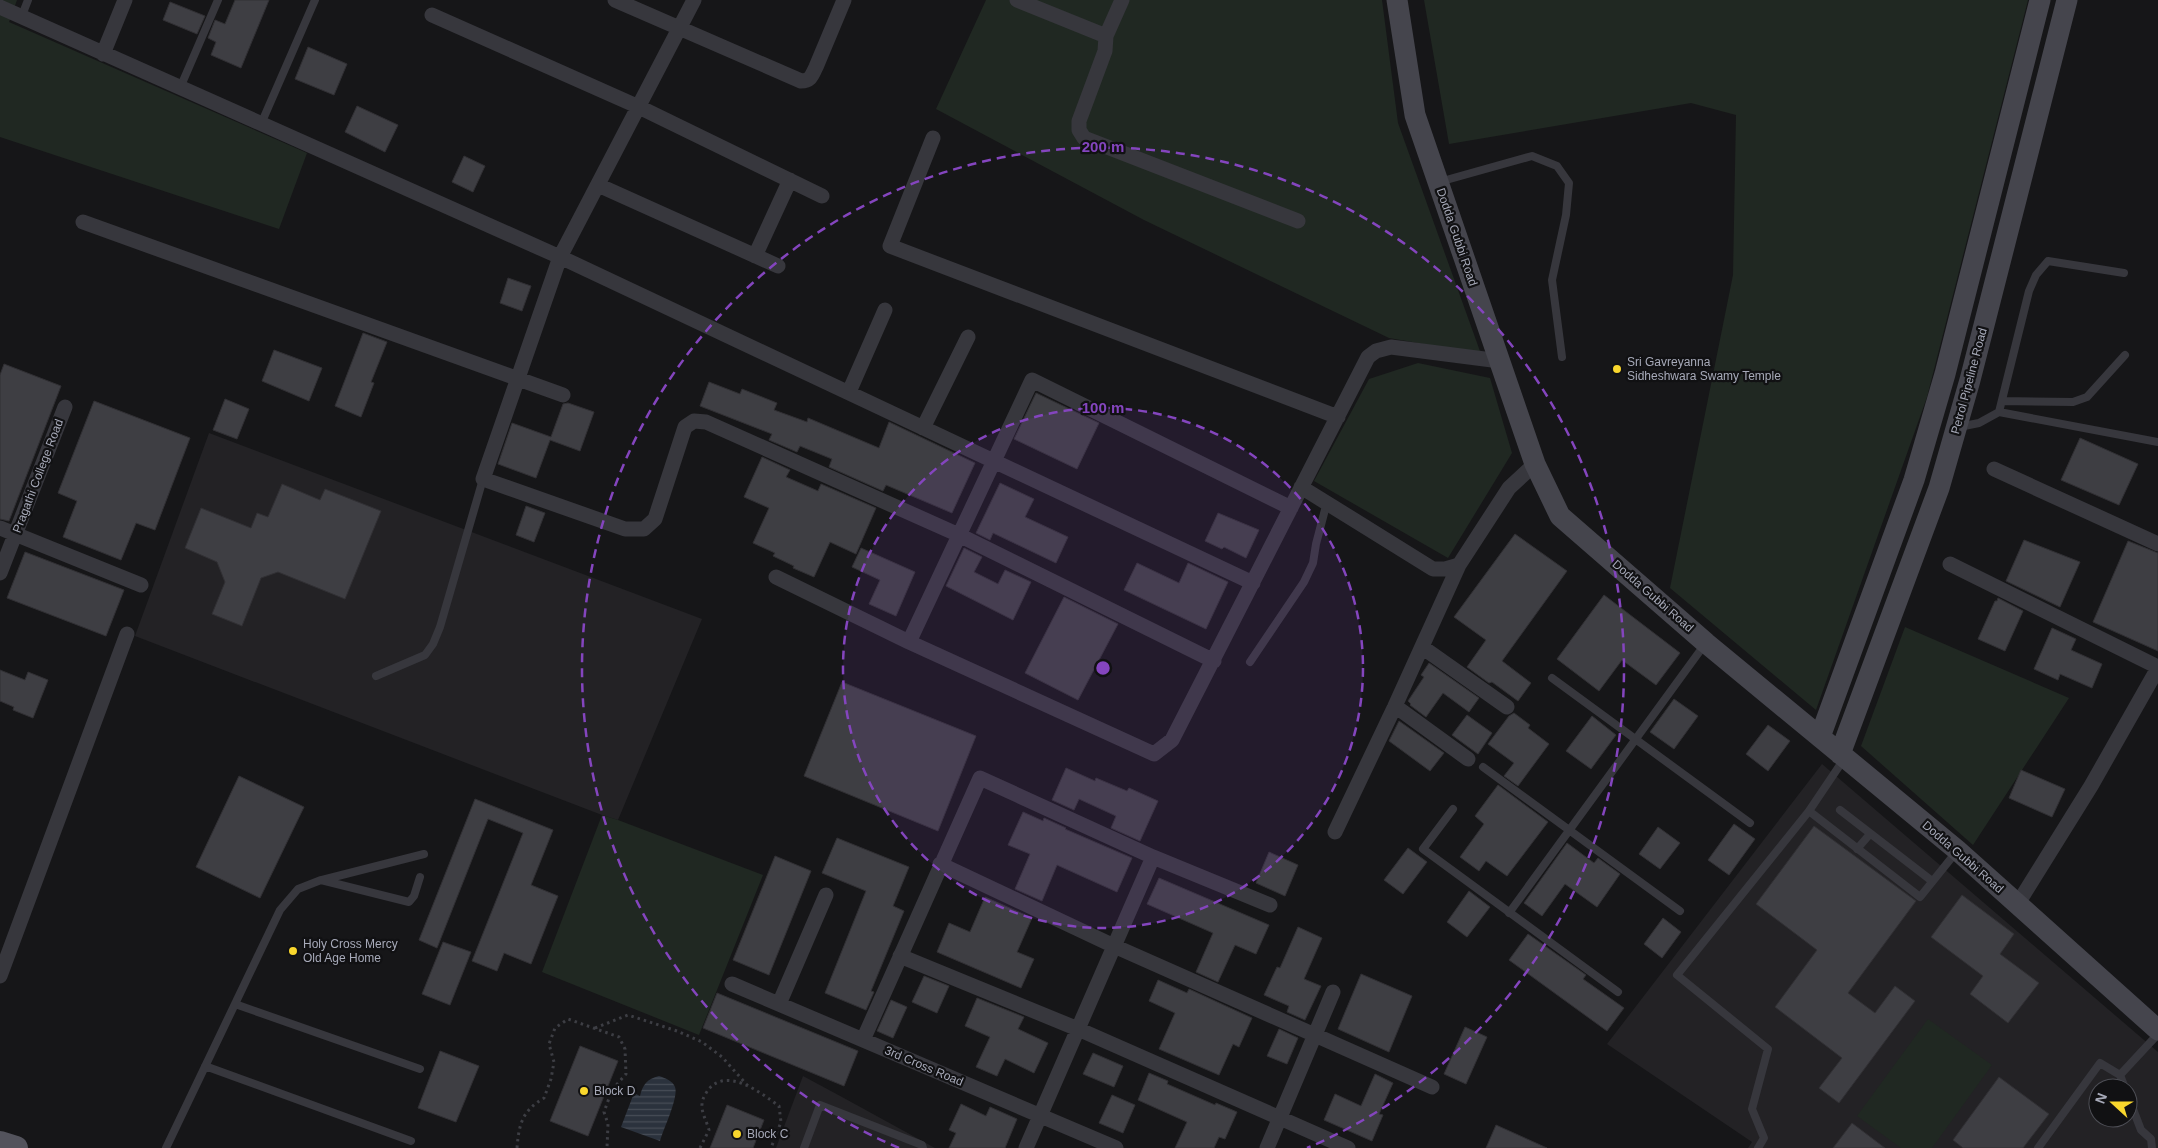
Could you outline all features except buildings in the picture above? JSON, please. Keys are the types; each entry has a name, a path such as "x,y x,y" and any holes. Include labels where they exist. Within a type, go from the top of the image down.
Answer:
{"main road":[{"name":"Dodda Gubbi Road","path":"1397,0 1415,115 1535,464 1560,516 1706,643 1957,850 2158,1030"},
{"name":"Petrol Pipeline Road","path":"1843,756 1939,488 1957,428 2067,0"},
{"name":"Petrol Pipeline Road","path":"1820,737 1914,480 1945,374 2038,8"},
{"path":"2038,8 2060,25"},
{"path":"0,1143 16,1148"}],"street":[{"path":"103,54 125,0"},
{"path":"615,0 801,81 811,78 844,0"},
{"path":"694,0 681,29 560,257 483,479 625,529 644,529 655,519 685,427 694,421 706,422 959,535 1214,661"},
{"path":"1017,0 1106,36"},
{"path":"1122,0 1106,36 1104,51 1079,121 1079,130 1084,138 1298,221"},
{"path":"0,7 20,18 560,257 1253,583"},
{"path":"432,15 640,107 822,196"},
{"path":"933,138 890,246 1338,417"},
{"path":"754,256 790,180"},
{"path":"598,185 778,266"},
{"path":"83,222 518,380 563,394"},
{"path":"849,392 885,310"},
{"path":"923,428 968,338"},
{"path":"776,577 909,642 1154,754 1163,749 1172,740 1368,357 1376,351 1391,347 1500,361"},
{"path":"909,642 1032,380 1291,508"},
{"name":"Pragathi College Road","path":"0,572 65,407"},
{"path":"1335,832 1459,566 1509,488 1535,464"},
{"path":"1994,469 2158,544"},
{"path":"1301,487 1433,568 1445,569 1459,566"},
{"path":"0,528 141,585"},
{"path":"1950,564 2158,667 2091,786 2017,905"},
{"path":"0,976 127,634"},
{"path":"1422,646 1507,706"},
{"path":"1395,706 1468,759"},
{"path":"863,1040 980,778 1153,857 1270,905"},
{"path":"1026,1148 1153,857"},
{"path":"940,864 1114,946 1432,1088"},
{"path":"779,1004 826,895"},
{"path":"900,956 1078,1029 1348,1148"},
{"name":"3rd Cross Road","path":"732,984 1116,1148"},
{"path":"1267,1148 1333,992"}],"lane":[{"path":"20,18 28,0"},
{"path":"180,88 218,0"},
{"path":"261,124 315,0"},
{"path":"1438,182 1532,156 1557,166 1569,183 1566,215 1552,280 1562,357"},
{"path":"1999,412 2029,291 2036,275 2048,262 2124,273"},
{"path":"2002,401 2073,402 2087,396 2125,355"},
{"path":"1957,428 1979,423 1999,412 2158,442"},
{"path":"376,676 425,655 433,644 440,628 483,479"},
{"path":"1250,662 1304,582 1313,563 1316,544 1328,502"},
{"path":"1509,913 1706,643"},
{"path":"1552,678 1750,823"},
{"path":"1760,1147 1764,1138 1752,1109 1768,1049 1677,975 1809,811 1843,756"},
{"path":"1483,767 1680,911"},
{"path":"1453,809 1423,850 1618,992"},
{"path":"1840,810 1932,881"},
{"path":"1809,811 1920,898 1957,850"},
{"path":"1857,849 1870,834"},
{"path":"166,1148 280,910 298,889 320,880 424,854"},
{"path":"320,880 409,902 414,896 420,877"},
{"path":"235,1004 420,1069"},
{"path":"2120,1074 2158,1034"},
{"path":"2038,1148 2100,1063 2120,1074 2121,1078"},
{"path":"205,1066 411,1140"},
{"path":"804,1148 820,1105 922,1145 923,1148"},
{"path":"2138,1122 2141,1130 2151,1139 2152,1148"}],"path":[{"path":"595,1028 628,1015 647,1020 702,1042 722,1057 748,1086 779,1106 781,1122 771,1148"},
{"path":"517,1148 519,1126 531,1106 544,1098 551,1080 554,1062 549,1044 554,1028 568,1019 619,1037 625,1049 626,1074 612,1090 604,1112 608,1124 607,1148"},
{"path":"700,1148 709,1130 702,1104 705,1094 712,1084 723,1080 748,1086"}],"shaded area":[{"path":"0,0 17,0 9,22 307,153 279,229 0,137"},
{"path":"986,0 1382,0 1398,123 1481,354 1389,338 1144,220 936,109"},
{"path":"1424,0 2028,0 1927,397 1816,710 1670,588 1733,275 1736,115 1691,103 1449,144"},
{"path":"1418,363 1490,378 1512,453 1448,558 1314,481 1369,379"},
{"path":"209,433 702,619 618,820 135,636"},
{"path":"1905,627 2069,698 1973,845 1861,746"},
{"path":"1822,764 2158,1052 2158,1148 1748,1148 1752,1142 1607,1044"},
{"path":"602,815 763,875 699,1035 542,972"},
{"path":"1928,1019 1992,1065 1932,1148 1901,1148 1857,1116"},
{"path":"659,1076 672,1083 676,1092 660,1141 621,1127 634,1093 640,1096 646,1083"},
{"path":"803,1076 842,1097 935,1148 776,1148"}],"place":[{"name":"Sri Gavreyanna Sidheshwara Swamy Temple","path":"1617,369"},
{"name":"Holy Cross Mercy Old Age Home","path":"293,951"},
{"name":"Block D","path":"584,1091"},
{"name":"Block C","path":"737,1134"}]}
